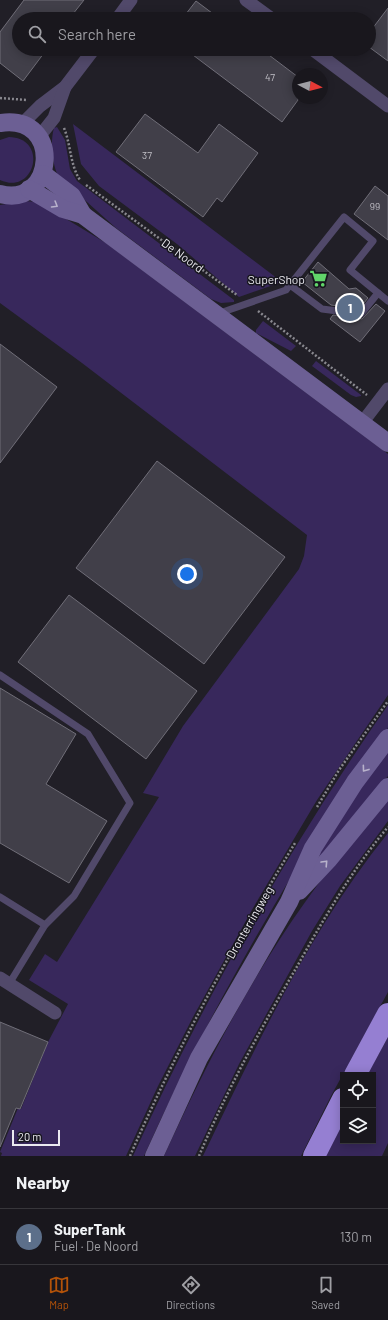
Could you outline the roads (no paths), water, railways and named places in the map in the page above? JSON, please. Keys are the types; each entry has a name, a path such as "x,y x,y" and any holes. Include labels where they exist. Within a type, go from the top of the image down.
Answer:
{"highway":[{"path":"357,1072 388,1014"},
{"path":"314,1156 340,1105"}],"main road":[{"path":"0,123 22,124 39,137 46,155 43,174 30,189 17,195 0,194"},
{"path":"43,174 72,196 83,215"},
{"path":"30,189 62,209 83,215 388,443"},
{"name":"Dronterringweg","path":"154,1156 199,1058 289,902 314,848 355,782 388,738"},
{"name":"Dronterringweg","path":"289,902 329,859 388,787"}],"street":[{"path":"122,12 131,0"},
{"path":"246,0 262,12"},
{"path":"22,124 40,106 65,87 89,56"},
{"path":"321,56 388,106"},
{"path":"39,137 54,118 65,87"},
{"path":"362,423 388,389"},
{"path":"5,981 55,1013"}],"lane":[{"path":"216,314 286,290 344,217 373,241 350,270 388,301"},
{"path":"290,285 322,309 361,314 378,293"},
{"path":"0,675 88,734 130,803 74,896 45,925 5,981"},
{"path":"0,897 45,925"}],"place":[{"name":"SuperShop","path":"318,279"},
{"name":"SuperTank","path":"350,308"}]}
